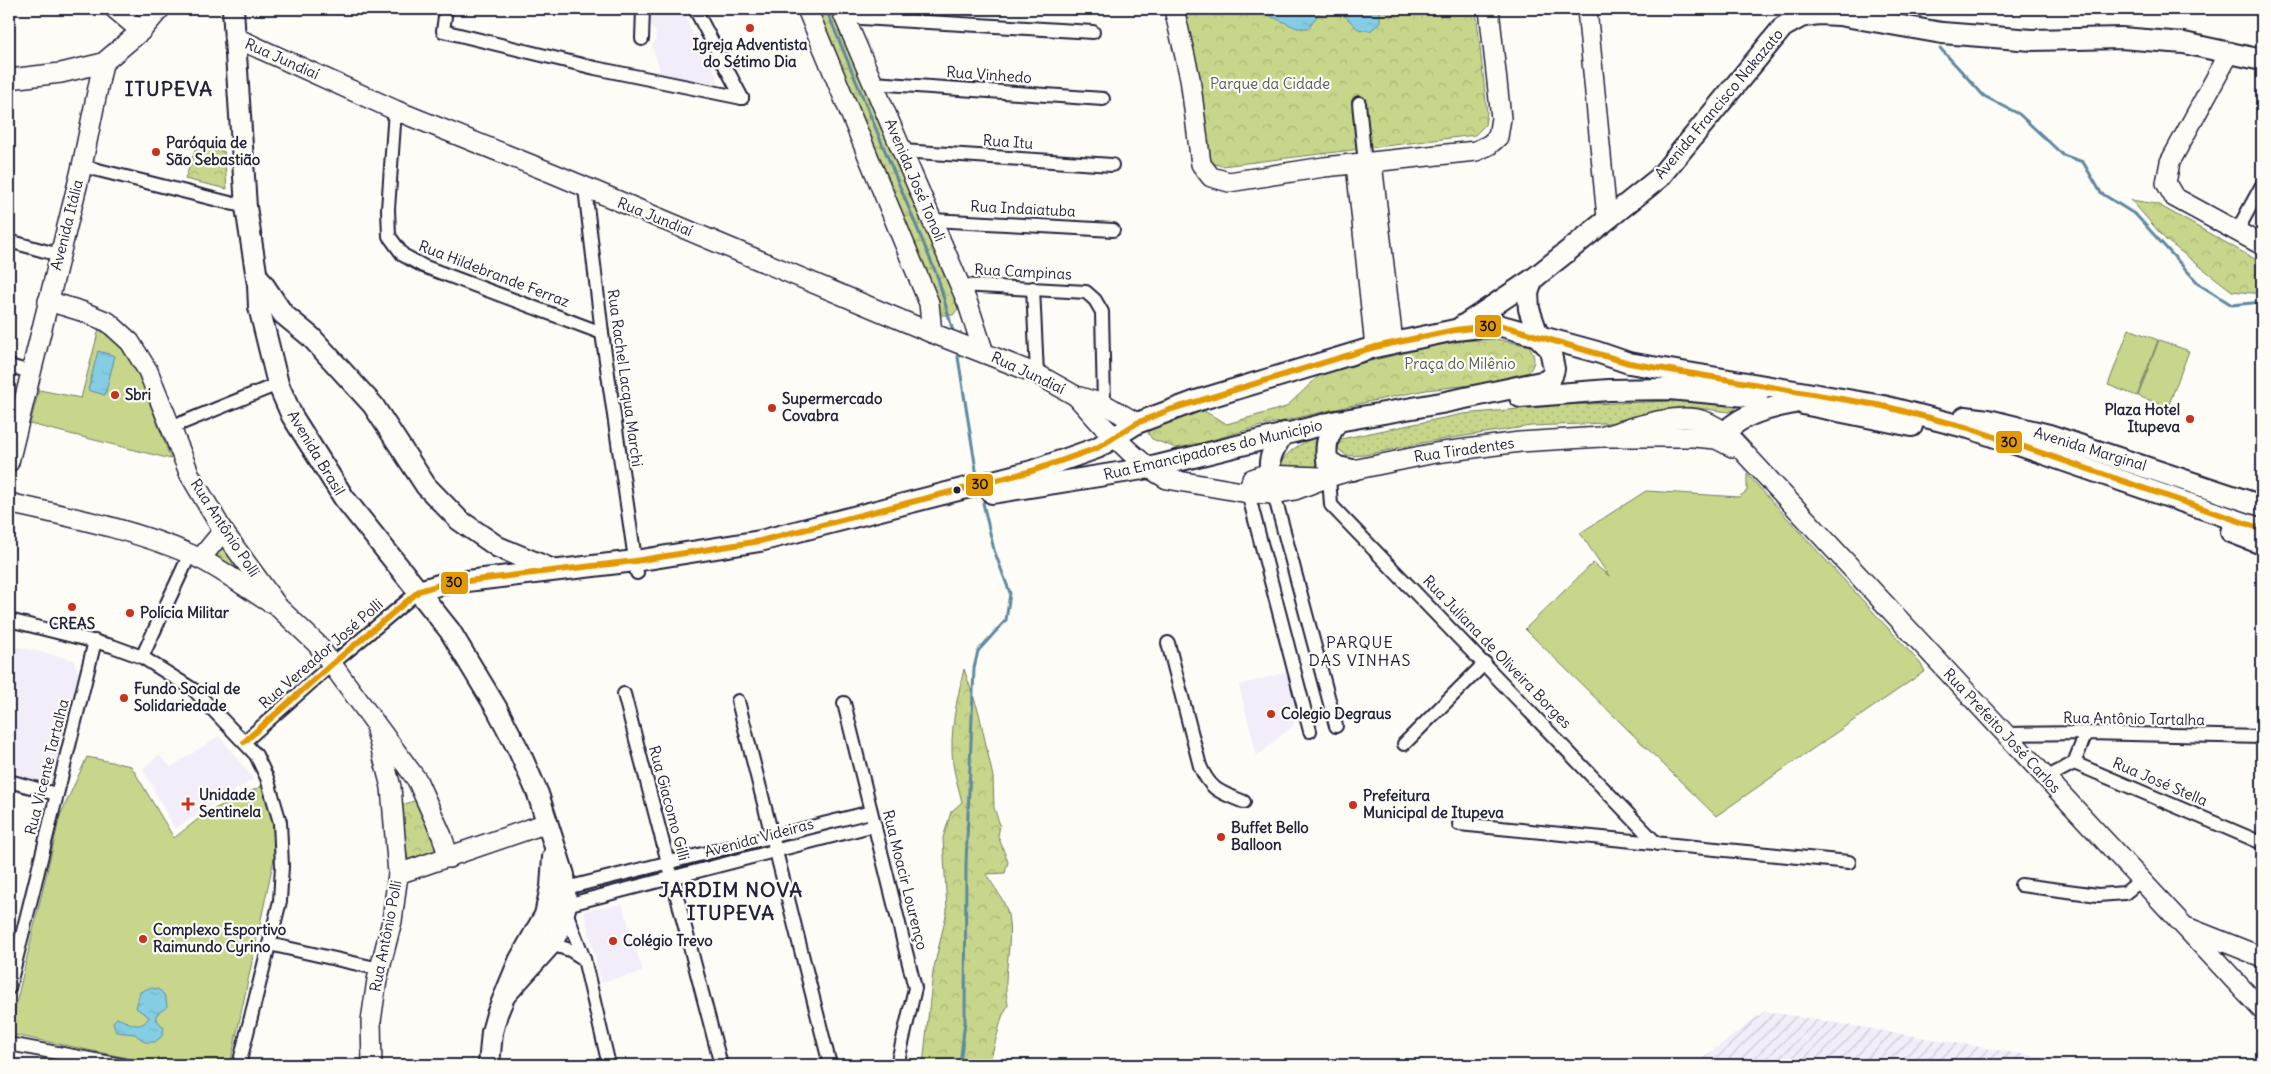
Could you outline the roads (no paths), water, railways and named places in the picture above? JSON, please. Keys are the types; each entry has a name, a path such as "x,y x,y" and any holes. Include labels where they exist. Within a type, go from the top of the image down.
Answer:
{"main road":[{"path":"115,9 141,31"},
{"path":"9,79 61,73 103,64 141,31 160,9"},
{"name":"Avenida Brasil","path":"233,9 246,207 256,272 259,307 278,384 292,416 344,498 450,631 510,734 538,794 564,875 562,897"},
{"path":"807,9 929,303 946,336 973,320"},
{"path":"1174,9 1190,78 1201,164 1211,177 1229,182 1364,163 1476,151 1489,144 1498,137 1501,118 1489,9"},
{"path":"1587,9 1612,214"},
{"path":"1600,9 1612,214"},
{"name":"Avenida José Tonoli","path":"843,13 960,285 984,353"},
{"name":"Avenida Francisco Nakazato","path":"1455,330 1467,324 1533,279 1659,178 1783,27 1801,17 1819,14 1839,15 1942,33 2032,40 2121,38 2184,43 2262,60"},
{"name":"Rua Jundiaí","path":"234,37 395,110 1037,374 1076,396 1104,404 1137,423"},
{"path":"2230,52 2170,162 2166,183 2174,196 2262,245"},
{"name":"Avenida Itália","path":"9,462 82,166 103,64"},
{"path":"61,73 98,88"},
{"path":"1364,163 1384,344"},
{"name":"Rua Emancipadores do Município","path":"256,272 283,314 311,337 373,405 426,486 459,520 498,547 558,571"},
{"path":"1440,403 1546,381 1552,376 1554,369 1550,349 1539,338 1529,309 1528,293 1533,279"},
{"name":"Rua Antônio Polli","path":"48,301 108,322 130,342 148,371 190,475 223,531 279,608 317,644 417,780 449,858"},
{"path":"267,340 271,320 283,314"},
{"name":"Rua Emancipadores do Município","path":"422,596 636,567 760,541 1032,471 1097,448 1137,423 1196,401 1384,344 1455,330 1498,325 1539,338 1597,352 1629,363 1883,406"},
{"path":"1440,403 1609,390 1669,389 1724,393 1794,403 1904,424 1967,440 2262,544"},
{"name":"Rua Jundiaí","path":"1076,396 1114,436 1149,468 1167,479 1248,493 1272,484"},
{"name":"Rua Emancipadores do Município","path":"422,596 442,584 558,571 710,563 820,539 973,498 1149,468 1284,433 1338,421 1440,403"},
{"path":"1725,432 1736,421 1750,414 1794,403"},
{"path":"1883,406 1969,428 2262,529"},
{"name":"Avenida Marginal","path":"1883,406 1988,420 2049,435 2262,506"},
{"name":"Rua Tiradentes","path":"1601,437 1644,425 1678,419 1704,421 1725,432 1742,452"},
{"path":"1328,468 1325,447 1329,434 1338,421"},
{"name":"Rua Tiradentes","path":"1694,437 1725,432"},
{"path":"1284,433 1271,452 1268,462 1272,484 1295,490 1328,468 1338,467 1354,470"},
{"name":"Rua Tiradentes","path":"1354,470 1435,453 1520,442 1601,437 1694,437 1716,439 1742,452"},
{"path":"1097,448 1105,451 1108,457 1105,476"},
{"name":"Rua Prefeito José Carlos","path":"1742,452 2262,1010"},
{"path":"1017,489 1032,471"},
{"path":"9,503 123,530 160,541 195,556 279,608"},
{"path":"195,556 223,531"},
{"name":"Rua Antônio Polli","path":"372,1065 371,1021 380,969 392,921 398,874 391,787 374,720"},
{"path":"393,804 398,797 422,792"},
{"path":"398,874 449,858 550,832"},
{"path":"489,1065 492,1032 506,994 544,938 559,930 562,897"},
{"path":"2183,925 2262,957"},
{"path":"2211,955 2228,943"}],"street":[{"path":"446,9 443,31 595,68 742,98 694,9"},
{"path":"642,39 643,9"},
{"path":"843,13 1093,32"},
{"name":"Rua Vinhedo","path":"873,83 1103,99"},
{"path":"1359,103 1364,163"},
{"name":"Rua Hildebrande Ferraz","path":"395,110 388,209 390,236 403,255 423,266 602,333"},
{"name":"Rua Itu","path":"902,150 1112,165"},
{"path":"82,166 246,207"},
{"path":"2237,231 2262,185"},
{"name":"Rua Rachel Lacqua Marchi","path":"585,188 602,333 636,567"},
{"name":"Rua Indaiatuba","path":"932,220 1113,230"},
{"path":"9,241 60,255"},
{"name":"Rua Campinas","path":"960,285 1086,292 1095,300 1102,312 1104,404"},
{"path":"1033,288 1037,374"},
{"path":"9,366 31,372"},
{"path":"172,427 278,384"},
{"name":"Rua Juliana de Oliveira Borges","path":"1328,468 1331,505 1657,844"},
{"path":"1272,484 1336,726"},
{"path":"1248,493 1310,731"},
{"path":"142,657 195,556"},
{"name":"Rua Vereador José Polli","path":"244,742 332,664 422,596"},
{"path":"9,620 95,641 142,657 194,690 256,755 267,778 280,822 282,866 280,901 239,1065"},
{"name":"Rua Vicente Tartalha","path":"9,988 95,641"},
{"path":"1168,643 1200,766 1208,782 1221,792 1244,802"},
{"path":"1404,744 1485,663"},
{"name":"Rua Giacomo Gilli","path":"624,694 721,1065"},
{"path":"738,702 830,1065"},
{"name":"Rua Moacir Lourenço","path":"844,703 915,988 897,1065"},
{"path":"2046,778 2074,763 2086,733"},
{"name":"Rua Antônio Tartalha","path":"2004,734 2086,733 2262,737"},
{"name":"Rua José Stella","path":"2074,763 2262,843"},
{"path":"9,781 56,794"},
{"name":"Avenida Videiras","path":"562,897 668,863 871,812"},
{"path":"1459,824 1848,862"},
{"name":"Avenida Videiras","path":"562,897 672,878 875,825"},
{"path":"2021,885 2098,895 2125,893 2141,880"},
{"path":"562,897 584,959 608,1065"},
{"path":"544,938 584,959"},
{"path":"269,944 380,969"},
{"path":"9,1044 122,1065"}],"water":[{"path":"1255,9 1380,9 1380,23 1370,31 1358,29 1345,16 1334,11 1320,12 1308,28 1297,28"},
{"path":"98,351 115,356 105,395 88,390"},
{"path":"149,988 157,989 166,999 167,1007 156,1015 156,1019 164,1028 162,1036 155,1042 145,1042 135,1034 116,1032 113,1022 117,1018 134,1025 146,1022 149,1017 136,1008 140,992"}],"waterway":[{"path":"826,9 938,278 954,335"},
{"path":"1916,9 1920,17"},
{"path":"1940,48 1984,96 2019,114 2063,155 2083,162 2101,193 2136,215 2200,285 2232,305 2262,302"},
{"path":"957,351 977,476"},
{"path":"960,1065 965,1021 966,864 974,668 978,651 1006,620 1010,593 994,550 983,503"}],"place":[{"name":"Igreja Adventista do Sétimo Dia","path":"750,28"},
{"name":"Paróquia de São Sebastião","path":"156,152"},
{"name":"Sbri","path":"115,395"},
{"name":"Supermercado Covabra","path":"772,408"},
{"name":"Plaza Hotel Itupeva","path":"2190,419"},
{"name":"CREAS","path":"72,607"},
{"name":"Polícia Militar","path":"130,613"},
{"name":"Fundo Social de Solidariedade","path":"124,698"},
{"name":"Colegio Degraus","path":"1271,714"},
{"name":"Unidade Sentinela","path":"188,804"},
{"name":"Prefeitura Municipal de Itupeva","path":"1353,805"},
{"name":"Buffet Bello Balloon","path":"1221,837"},
{"name":"Complexo Esportivo Raimundo Cyrino","path":"143,939"},
{"name":"Colégio Trevo","path":"613,941"}],"district":[{"name":"ITUPEVA","path":"169,89"},
{"name":"PARQUE DAS VINHAS","path":"1360,651"},
{"name":"JARDIM NOVA ITUPEVA","path":"731,902"}],"park label":[{"name":"Parque da Cidade","path":"1270,84"},
{"name":"Praça do Milênio","path":"1460,364"}]}
